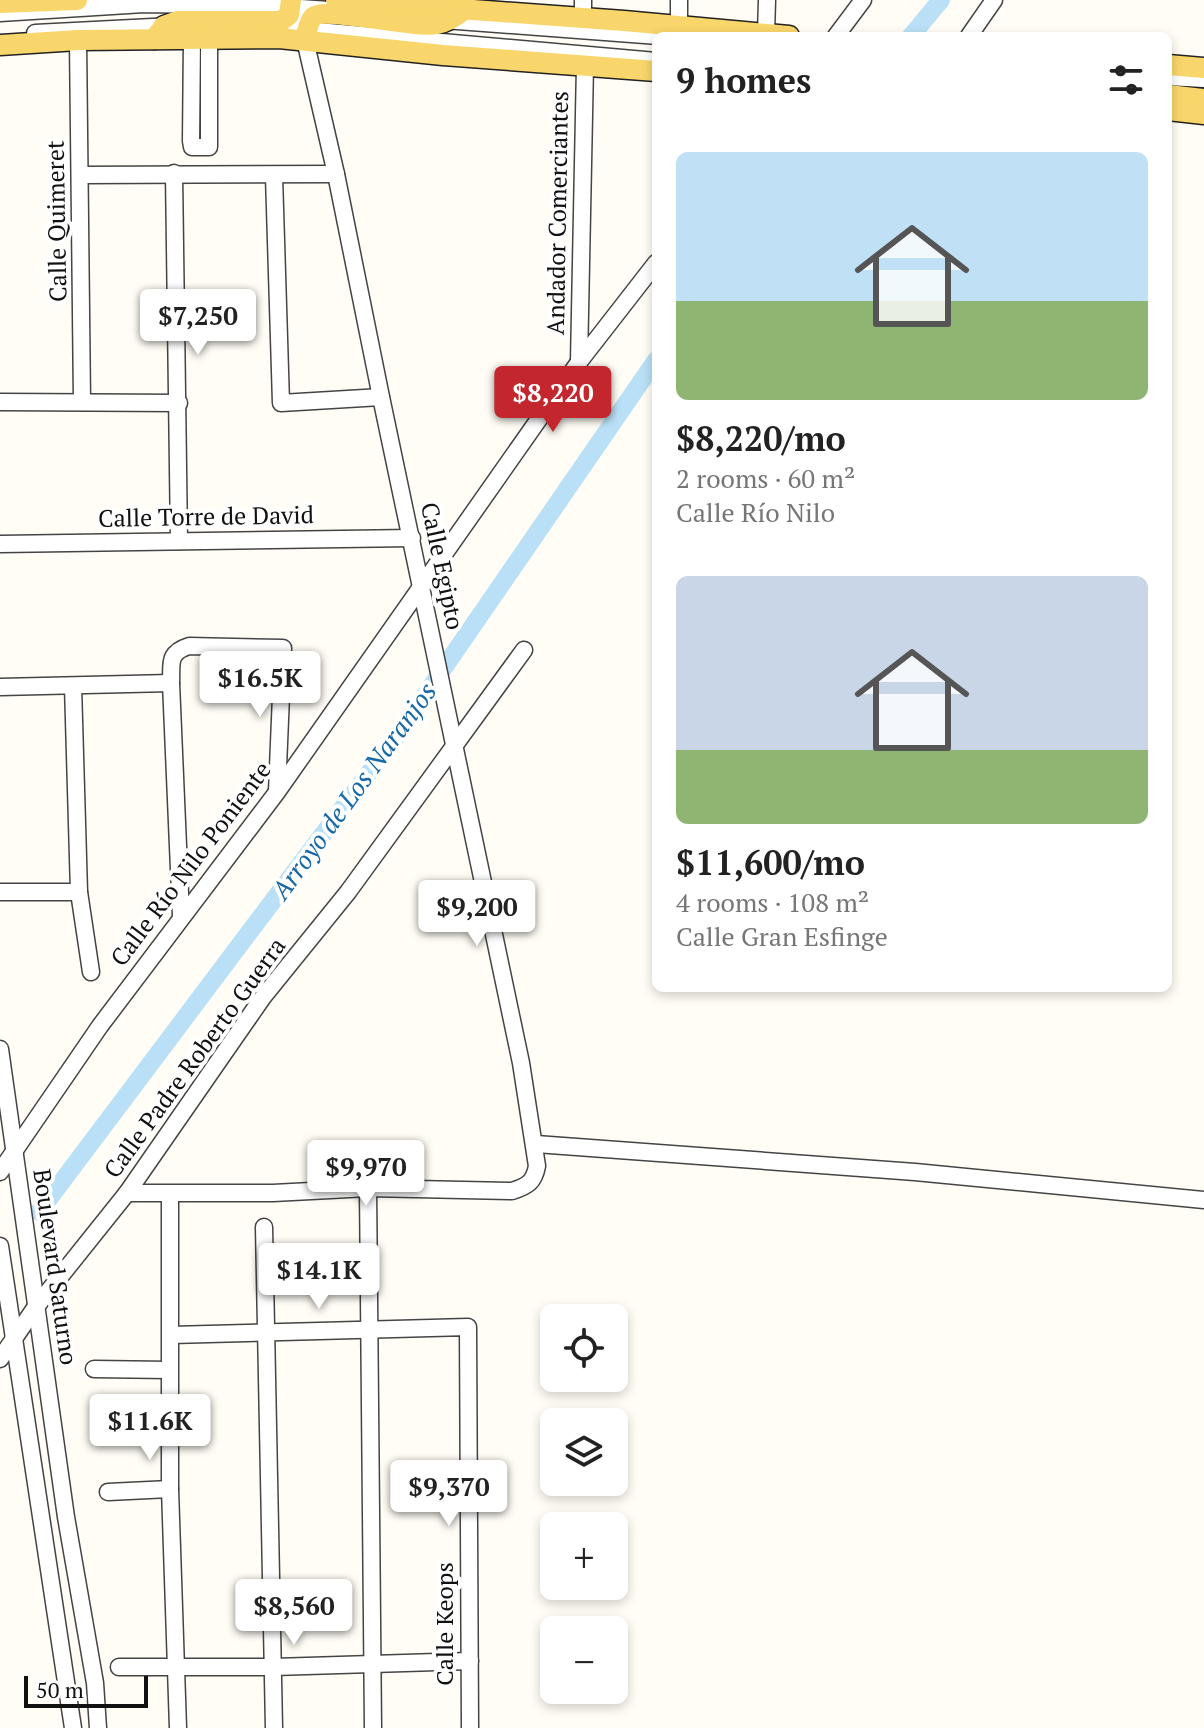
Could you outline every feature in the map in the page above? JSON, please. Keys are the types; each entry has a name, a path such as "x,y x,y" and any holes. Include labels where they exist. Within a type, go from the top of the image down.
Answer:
{"main road":[{"path":"0,3 77,0"},
{"path":"336,0 456,16"},
{"path":"159,32 178,21 281,21 289,15 292,4"},
{"path":"304,33 318,14 416,25 456,16 583,9 679,26 744,32"},
{"path":"0,45 159,32 201,38 304,33 443,55 652,71"},
{"path":"1172,65 1204,68"},
{"path":"1172,98 1204,102"},
{"path":"1172,110 1204,114"}],"street":[{"path":"679,0 679,26"},
{"path":"766,32 767,0"},
{"path":"972,32 994,0"},
{"path":"839,32 861,1"},
{"path":"0,13 144,4 292,4 652,35"},
{"name":"Calle Egipto","path":"292,4 304,33 336,174 536,1144 534,1180 512,1191 368,1188"},
{"path":"0,35 304,33 652,61"},
{"path":"201,38 209,147 192,147 191,141 201,38"},
{"name":"Calle Quimeret","path":"78,40 82,402"},
{"name":"Andador Comerciantes","path":"579,362 585,65"},
{"path":"1172,77 1204,79"},
{"path":"174,173 179,541"},
{"path":"81,175 336,174"},
{"path":"274,176 281,403 381,397"},
{"name":"Calle Río Nilo Poniente","path":"0,1172 100,1026 277,792 579,362 652,268"},
{"path":"0,402 179,403"},
{"name":"Calle Torre de David","path":"0,544 412,538"},
{"path":"181,916 171,683 176,651 189,646 283,648 277,792"},
{"name":"Calle Padre Roberto Guerra","path":"0,1359 35,1308 127,1193 263,997 348,892 524,650"},
{"path":"0,687 171,683"},
{"path":"73,686 79,892 91,972"},
{"path":"0,892 79,892"},
{"name":"Boulevard Saturno","path":"0,1049 66,1517 95,1683 98,1728"},
{"path":"536,1144 915,1172 1204,1200"},
{"path":"127,1193 273,1193 368,1188 373,1728"},
{"path":"170,1195 170,1489 178,1728"},
{"path":"264,1227 274,1728"},
{"path":"0,1246 73,1728"},
{"name":"Calle Keops","path":"369,1329 468,1327 470,1728"},
{"path":"171,1335 369,1329"},
{"path":"94,1369 169,1370"},
{"path":"108,1492 170,1489"},
{"path":"119,1667 274,1667 470,1661"}],"waterway":[{"name":"Arroyo de Los Naranjos","path":"914,32 941,0"},
{"name":"Arroyo de Los Naranjos","path":"39,1212 399,733 652,366"}]}
